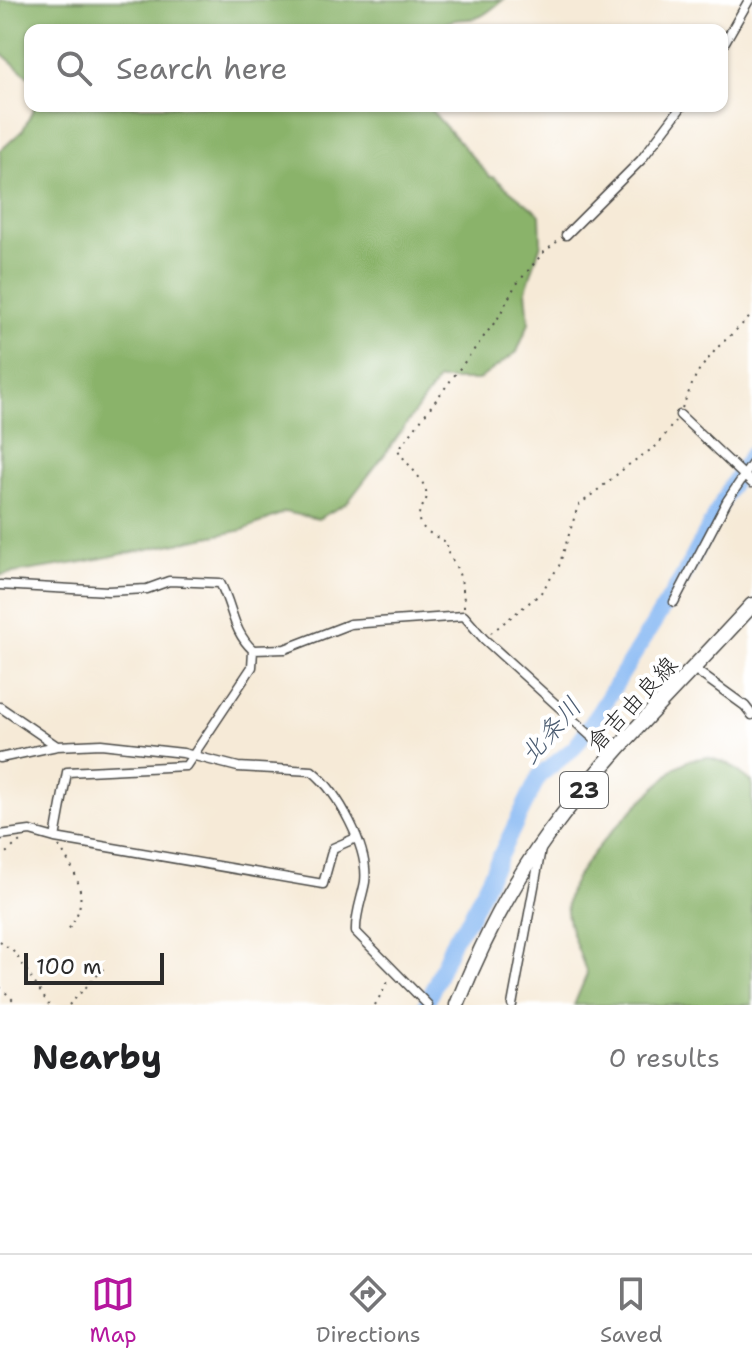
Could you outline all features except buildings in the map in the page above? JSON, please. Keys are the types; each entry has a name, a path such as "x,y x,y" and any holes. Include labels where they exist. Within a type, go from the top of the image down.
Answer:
{"main road":[{"name":"倉吉由良線","path":"457,1005 480,948 542,844 615,751 752,605"}],"street":[{"path":"728,37 749,0"},
{"path":"566,235 641,160 677,112"},
{"path":"680,415 748,480"},
{"path":"674,602 727,501 748,480 752,464"},
{"path":"0,585 108,591 147,589 169,581 220,583 227,595 237,632 253,650 252,667 186,766 67,772 55,838"},
{"path":"253,650 285,649 350,624 464,616 484,639 576,723 615,751"},
{"path":"694,669 745,706 752,715"},
{"path":"0,707 57,746"},
{"path":"0,758 57,746 101,744 195,755 238,767 312,771 341,807 363,860 365,880 355,921 356,932 425,1001"},
{"path":"0,835 30,831 55,838 323,884 333,848 356,838"},
{"path":"512,1005 542,844"}],"path":[{"path":"464,616 464,585 459,568 446,550 448,543 432,535 419,522 418,515 427,500 426,492 398,450 498,318 515,286 543,253 566,235"},
{"path":"484,639 540,594 559,566 578,506 658,445 680,415 697,373 717,348 752,315"},
{"path":"0,858 30,831"},
{"path":"55,838 80,879 80,910 67,931"},
{"path":"0,941 15,953 49,1005"},
{"path":"69,1005 105,967"},
{"path":"375,1005 394,971"},
{"path":"0,987 14,1001 13,1005"}],"green space":[{"path":"0,0 503,0 481,16 445,24 24,24 24,73 0,52"},
{"path":"32,112 433,112 490,177 494,177 540,215 541,243 526,290 529,323 517,352 478,380 438,380 347,503 318,519 285,512 243,530 0,575 0,151 23,130"},
{"path":"707,757 729,764 752,782 752,1005 574,1005 587,974 568,919 567,902 572,886 596,849 676,767 689,760"}],"waterway":[{"name":"北条川","path":"426,1005 454,939 469,919 539,776 574,748 593,721 683,576 730,487 752,453"}]}
